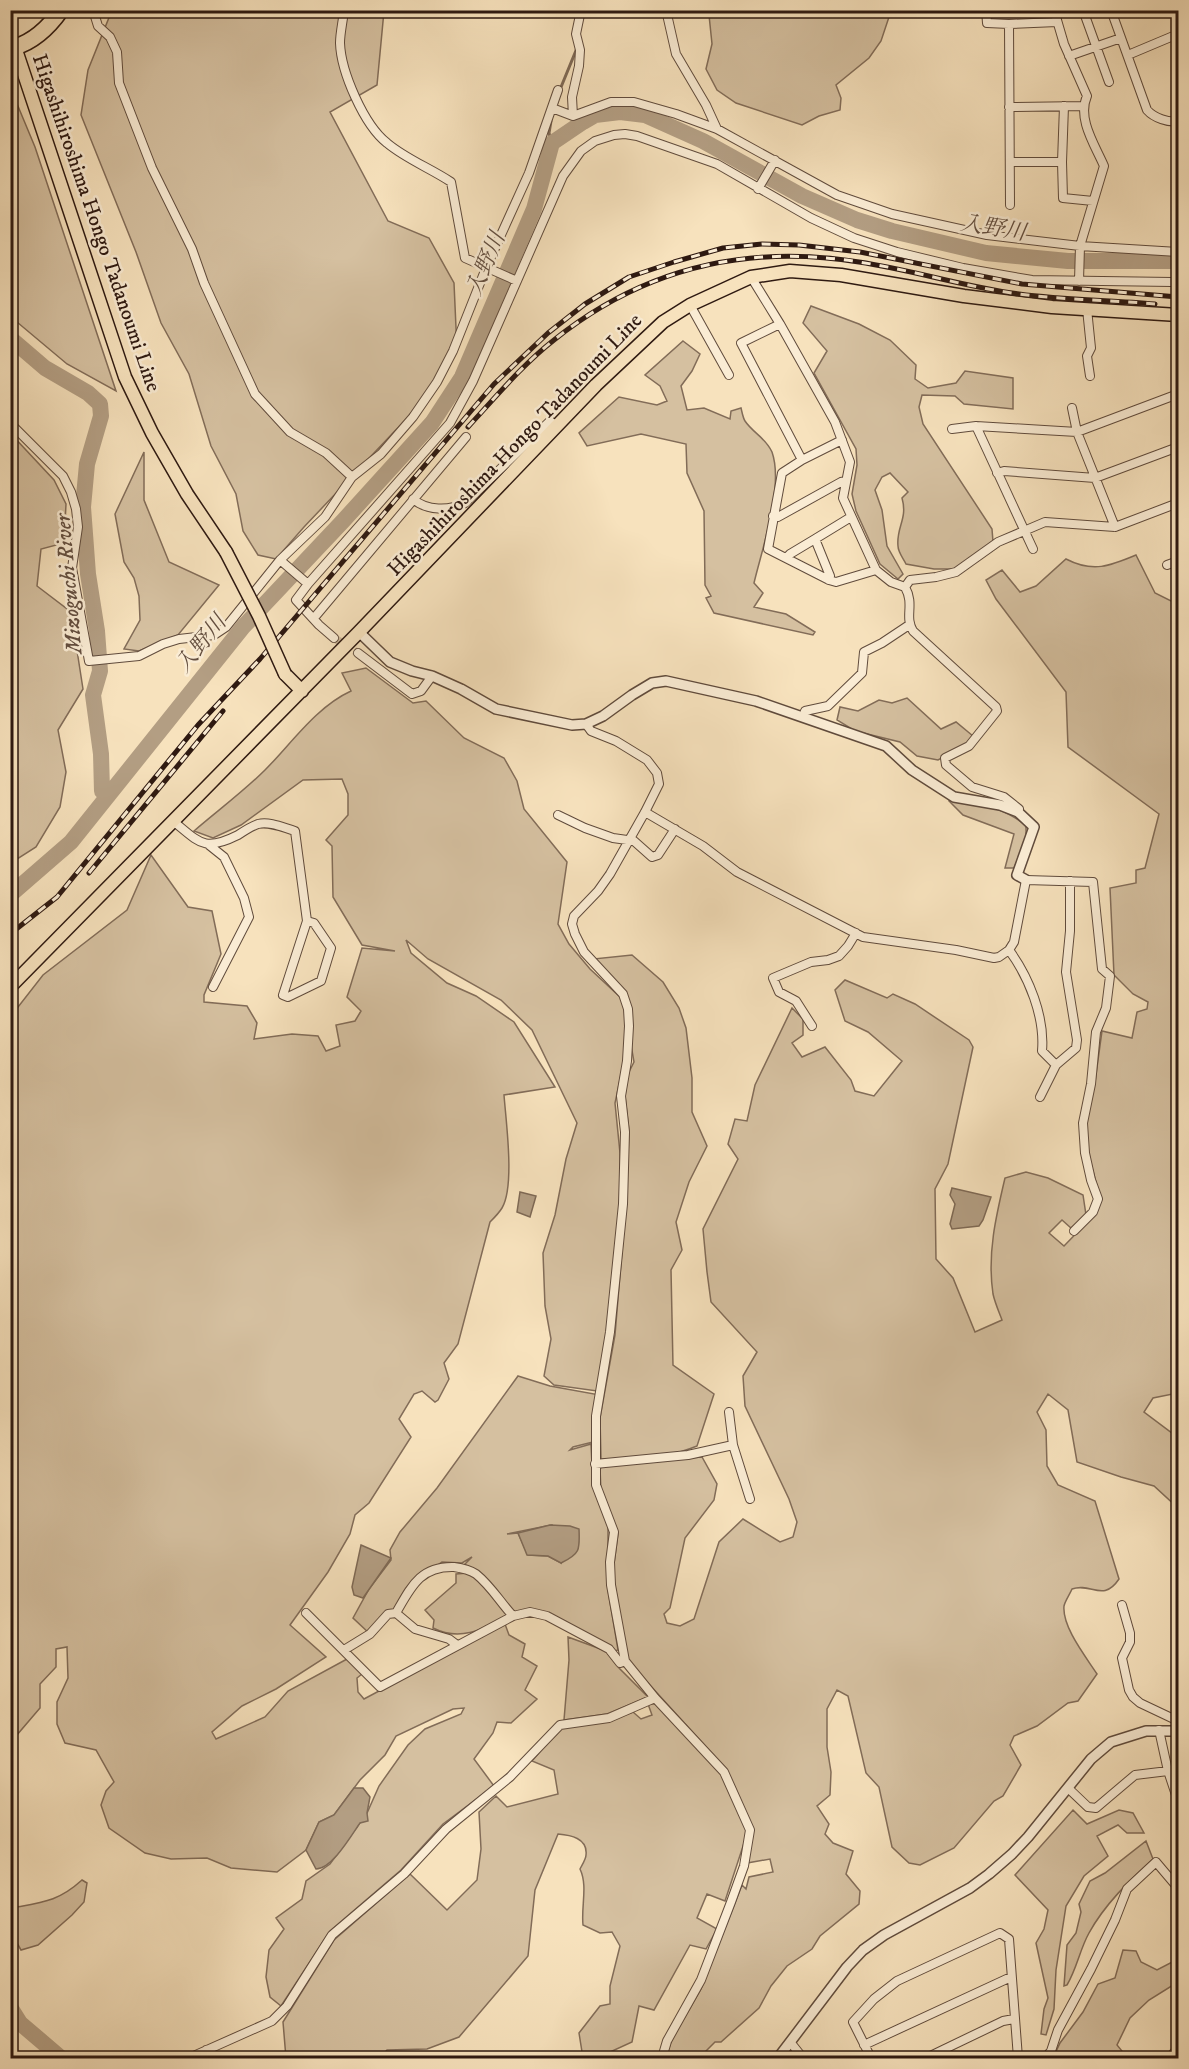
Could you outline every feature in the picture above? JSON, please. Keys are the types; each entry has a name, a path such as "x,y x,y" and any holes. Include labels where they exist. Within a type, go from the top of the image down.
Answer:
{"highway":[{"path":"13,41 30,41 61,10"}],"main road":[{"name":"Higashihiroshima Hongo Tadanoumi Line","path":"13,41 125,377 152,433 226,552 259,616 285,674 302,691"},
{"name":"Higashihiroshima Hongo Tadanoumi Line","path":"10,987 302,691 596,385 663,322 690,305 751,277 790,271 841,275 964,296 1052,307 1179,315"}],"street":[{"path":"93,10 98,26 110,37 117,52 119,83 152,168 192,249 204,283 255,394 290,432 326,453 352,477"},
{"path":"344,10 340,43 343,61 351,87 369,123 386,143 451,182 465,258 517,281"},
{"path":"569,115 579,66 580,50 576,34 581,10"},
{"path":"666,10 676,54 717,129"},
{"path":"986,10 987,23 1057,22"},
{"path":"1054,10 1069,56 1086,96 1083,106 1085,121 1104,166 1080,246 1079,281"},
{"path":"1083,10 1109,82"},
{"path":"1111,10 1148,111 1152,116 1173,122 1179,121"},
{"path":"1009,24 1010,205"},
{"path":"1128,55 1178,37"},
{"path":"1069,56 1121,38"},
{"path":"10,423 63,476 71,492 78,527 72,568 89,661 139,656 163,644 179,639 214,634 226,627 282,561 325,517 352,477 381,454 413,417 437,382 453,351 529,172 558,90"},
{"path":"553,109 569,115 611,102 634,102 676,114 717,129 837,195 892,214 987,235 1080,246 1179,252"},
{"path":"1009,106 1083,106"},
{"path":"1064,106 1063,198 1093,201"},
{"path":"334,639 296,600 305,582 450,423 473,381 563,176 581,151 595,141 625,134 637,136 717,164 811,219 854,238 897,252 963,268 1032,280 1172,282 1179,280"},
{"path":"758,189 775,160"},
{"path":"1010,162 1062,162"},
{"path":"751,277 835,422 850,462 843,498 876,570 891,582 905,587 911,597 909,625 913,632 996,707 997,711 969,746 945,758 946,765 972,787 1004,797 1019,809 1018,812"},
{"path":"690,305 729,375"},
{"path":"1087,309 1091,348 1087,356 1090,376"},
{"path":"780,324 741,344 802,460"},
{"path":"952,429 976,426 1077,432 1179,394"},
{"path":"1072,408 1077,432 1115,527"},
{"path":"413,499 419,504 436,508 459,506 465,503 550,421 557,426"},
{"path":"976,426 1033,549"},
{"path":"314,618 466,437"},
{"path":"842,440 782,473 768,549 836,582 876,570"},
{"path":"997,473 1004,471 1095,478 1179,447"},
{"path":"773,516 778,517 846,481"},
{"path":"905,587 910,580 956,572 998,542 1045,522 1115,527 1179,503"},
{"path":"786,558 851,517"},
{"path":"815,539 830,576 828,580"},
{"path":"282,561 305,582"},
{"path":"1167,565 1179,561"},
{"path":"803,717 806,711 828,706 862,673 864,652 909,625"},
{"path":"359,632 390,662 432,676 496,709 572,725 586,724 603,716 652,684 666,681 756,701 886,746 912,770 954,796 1000,805 1018,812 1034,827 1017,874 1026,880 1093,882 1102,969 1110,976 1106,1008 1096,1032 1091,1084 1083,1123 1085,1153 1098,1199 1093,1212 1074,1231"},
{"path":"358,653 412,694 421,691 432,676"},
{"path":"586,724 591,731 616,741 647,760 657,773 659,784 598,891 573,916 572,924 584,952 623,994 628,1009 629,1026 627,1061 621,1096 625,1132 623,1204 610,1332 596,1416 596,1485 614,1532 610,1585 625,1661 655,1698 724,1772 750,1830 744,1866 701,1980 667,2041 662,2058"},
{"path":"645,812 703,846 737,872 863,937 956,950 994,958 1009,950 1017,933 1026,880"},
{"path":"558,815 612,838 634,841 652,856 658,855 675,829"},
{"path":"173,821 199,842 209,845 224,857 244,898 249,917 213,987"},
{"path":"209,845 223,842 259,824 270,824 295,831 307,921 283,995 288,997 321,981 331,948 314,922 307,921"},
{"path":"1040,1097 1056,1065 1076,1048 1077,1040 1066,972 1070,931 1070,881"},
{"path":"812,1026 796,1002 779,992 774,978 811,962 839,956 856,933"},
{"path":"1009,950 1019,963 1034,1000 1043,1037 1042,1051 1056,1065"},
{"path":"729,1412 733,1445 750,1500"},
{"path":"595,1464 688,1455 733,1445"},
{"path":"396,1613 411,1586 427,1572 440,1567 461,1568 474,1573 497,1595 513,1616"},
{"path":"1122,1605 1130,1634 1130,1642 1122,1658 1129,1690 1140,1703 1179,1721"},
{"path":"306,1613 380,1687 513,1616 530,1612 547,1616 609,1649 620,1663 625,1661"},
{"path":"344,1650 370,1634 388,1614 396,1613 415,1629 449,1639 457,1645"},
{"path":"189,2058 272,2021 287,2006 332,1935 404,1874 446,1829 510,1777 560,1725 609,1718 655,1698"},
{"path":"778,2058 847,1966 862,1950 884,1935 960,1894 989,1874 1028,1837 1091,1759 1111,1742 1135,1733 1159,1730 1179,1731"},
{"path":"1159,1730 1168,1771 1179,1801"},
{"path":"1068,1788 1088,1807 1096,1808 1135,1775 1168,1771"},
{"path":"1040,2058 1046,2058 1051,2051 1058,2030 1115,1920 1126,1890 1156,1862 1179,1888"},
{"path":"871,2058 853,2022 874,1999 897,1981 1000,1933 1009,1939 1018,2058"},
{"path":"864,2045 1011,1977"},
{"path":"926,2058 1003,2021 1014,2019"},
{"path":"791,2043 803,2058"},
{"path":"1169,2058 1179,2048"},
{"path":"206,2050 215,2058"}],"shaded area":[{"path":"110,11 384,11 377,85 330,112 388,221 429,238 454,283 457,350 409,416 276,559 258,555 243,531 236,494 211,446 189,374 161,323 136,252 81,115 88,70"},
{"path":"706,11 891,11 881,41 869,58 836,85 841,98 840,110 819,116 802,125 736,103 717,90 706,69 712,44 709,15"},
{"path":"10,87 35,147 116,391 67,364 11,317"},
{"path":"811,306 859,324 890,340 916,365 915,379 928,388 956,383 965,371 1013,378 1013,409 964,404 955,396 922,395 919,407 923,424 992,529 993,542 956,569 934,569 906,564 899,550 898,539 904,512 902,498 908,492 890,473 882,477 875,490 882,510 887,546 903,574 898,579 880,564 856,511 852,494 857,465 856,449 814,373 827,351 803,323"},
{"path":"683,341 700,354 692,371 681,386 687,410 704,408 730,419 731,411 741,408 745,421 772,452 775,466 774,499 754,583 763,593 754,607 786,614 815,632 813,635 714,613 706,598 711,596 705,585 704,511 687,473 686,444 641,434 587,446 579,433 619,397 657,405 667,401 660,386 645,375"},
{"path":"11,434 54,480 66,504 64,543 41,549 37,586 71,612 83,689 58,730 66,772 60,807 36,847 11,863"},
{"path":"144,452 144,500 169,562 219,585 178,635 139,651 124,649 140,620 139,596 134,578 124,562 115,514"},
{"path":"1136,555 1155,593 1175,603 1178,602 1178,1393 1153,1398 1144,1412 1176,1436 1178,1435 1178,1508 1154,1486 1077,1462 1068,1410 1048,1394 1037,1412 1046,1430 1047,1466 1058,1485 1095,1501 1119,1579 1108,1590 1072,1589 1064,1606 1064,1614 1071,1632 1097,1674 1078,1701 1068,1703 1037,1726 1014,1736 1010,1745 1021,1765 1003,1796 994,1801 954,1848 920,1865 909,1863 892,1847 879,1787 866,1773 848,1696 837,1690 827,1709 827,1747 831,1772 830,1795 817,1806 829,1824 825,1834 833,1843 853,1851 846,1874 860,1891 859,1904 820,1936 812,1949 787,1966 771,1986 759,2008 721,2042 715,2042 699,2058 674,2058 667,2054 672,2039 701,1989 742,1885 746,1889 749,1877 773,1872 770,1859 747,1863 753,1831 727,1770 628,1661 614,1580 618,1533 601,1492 600,1468 612,1464 702,1457 717,1484 714,1500 685,1538 670,1608 664,1614 667,1623 680,1626 694,1619 719,1542 743,1519 780,1542 793,1537 797,1522 789,1499 745,1406 743,1376 757,1352 711,1302 703,1229 738,1159 728,1144 735,1119 747,1121 755,1085 792,1008 803,1019 803,1035 792,1043 802,1057 825,1047 851,1080 855,1091 874,1096 902,1061 868,1032 845,1021 835,990 845,980 887,998 893,994 915,1004 969,1040 973,1047 948,1164 935,1189 936,1259 953,1278 975,1332 1002,1320 993,1294 991,1264 996,1221 1005,1178 1026,1172 1048,1178 1083,1195 1086,1215 1071,1228 1062,1220 1049,1233 1064,1246 1095,1214 1100,1197 1090,1160 1085,1127 1095,1082 1102,1031 1132,1038 1137,1012 1147,1009 1148,1002 1133,994 1114,975 1110,888 1136,883 1136,870 1145,868 1159,814 1068,747 1066,692 996,599 986,580 1002,570 1020,592 1036,586 1066,559 1093,567 1110,565"},
{"path":"366,668 413,703 426,701 464,738 504,758 517,781 524,809 567,862 558,924 569,944 590,969 620,997 626,1009 624,1061 615,1103 620,1153 621,1204 608,1333 597,1391 554,1385 544,1376 551,1339 545,1306 543,1253 555,1215 566,1159 577,1123 532,1030 501,1000 428,959 406,940 411,953 447,983 476,996 514,1022 555,1087 504,1095 509,1153 506,1198 501,1210 490,1222 458,1344 444,1363 449,1379 435,1402 422,1391 414,1394 399,1419 411,1437 369,1503 355,1515 350,1534 328,1572 290,1625 326,1657 276,1689 242,1706 212,1732 216,1739 265,1717 288,1691 347,1659 362,1674 357,1678 358,1692 364,1699 505,1624 509,1635 525,1644 522,1657 537,1666 525,1690 537,1699 511,1723 497,1722 493,1733 474,1759 494,1786 443,1824 401,1870 330,1931 281,2006 270,1997 266,1977 269,1950 284,1929 276,1918 302,1899 306,1881 330,1864 367,1813 379,1786 408,1745 425,1729 461,1714 464,1708 453,1709 396,1736 385,1755 360,1780 334,1815 319,1822 306,1850 277,1872 231,1868 207,1858 171,1859 145,1853 109,1828 101,1805 106,1791 114,1782 96,1750 65,1743 57,1724 57,1702 68,1678 67,1647 56,1649 56,1667 40,1684 40,1708 16,1736 11,1738 11,1016 43,975 127,910 151,855 188,907 212,911 221,954 204,995 204,1002 247,1006 257,1023 254,1039 292,1034 318,1036 326,1051 340,1046 336,1025 355,1021 361,1011 347,997 362,948 395,951 362,945 333,897 332,846 326,840 348,815 348,794 342,779 303,780 241,825 213,838 194,831 257,778 326,706 351,691 342,673"},
{"path":"907,698 941,729 956,722 973,736 966,745 938,760 917,756 900,742 855,731 837,720 840,707 858,711 879,700 892,703"},
{"path":"951,798 1000,810 1026,826 1026,840 1014,868 1005,868 1014,834 963,815 949,801"},
{"path":"632,955 663,982 679,1008 686,1028 692,1078 692,1112 707,1146 689,1182 676,1222 682,1250 671,1270 673,1365 714,1394 697,1446 650,1458 625,1460 601,1459 600,1418 615,1335 626,1203 629,1131 625,1096 628,1074 634,1062 631,1045 631,1009 593,959"},
{"path":"952,1188 991,1197 979,1226 952,1229 950,1224 955,1204 950,1195"},
{"path":"520,1192 536,1196 530,1217 517,1212"},
{"path":"518,1376 550,1386 600,1395 593,1442 573,1447 570,1450 591,1444 593,1486 608,1524 608,1590 618,1650 615,1651 547,1613 515,1612 506,1607 465,1564 472,1557 462,1563 442,1562 412,1583 396,1613 388,1614 370,1634 353,1618 369,1589 391,1560 390,1550 400,1532 437,1488","holes":["552,1525 561,1563 548,1556 528,1555 518,1533 507,1534"]},
{"path":"550,1525 579,1529 578,1550 572,1557 561,1563 548,1556 527,1555 518,1533"},
{"path":"361,1545 391,1558 363,1598 354,1595 352,1587"},
{"path":"456,1574 474,1574 497,1597 508,1616 481,1629 462,1634 443,1632 433,1628 434,1620 425,1610 456,1583"},
{"path":"568,1637 606,1651 619,1668 648,1697 607,1714 564,1720 569,1660"},
{"path":"648,1704 659,1704 722,1774 748,1831 725,1901 707,1894 697,1918 717,1929 706,1949 690,1945 654,2010 639,2006 632,2042 597,2058 583,2058 579,2033 600,2006 610,2004 610,1986 620,1946 612,1932 600,1933 583,1925 584,1889 580,1869 586,1849 577,1838 558,1834 535,1890 528,1956 459,2037 427,2049 387,2050 380,2058 286,2058 283,2022 334,1940 410,1874 447,1910 477,1880 481,1849 479,1812 496,1796 507,1807 558,1794 554,1770 532,1761 561,1727 610,1720 633,1712 641,1719 652,1715"},
{"path":"354,1788 363,1788 370,1797 368,1821 360,1823 335,1858 322,1868 316,1869 306,1850 319,1822 334,1815"},
{"path":"1073,1810 1087,1824 1119,1810 1133,1813 1144,1833 1127,1833 1118,1825 1097,1836 1108,1856 1084,1876 1066,1906 1056,1970 1054,2009 1046,2035 1041,2034 1044,2009 1048,1998 1036,1943 1044,1929 1048,1910 1015,1875"},
{"path":"1146,1841 1153,1859 1126,1884 1102,1912 1083,1945 1067,1985 1064,1986 1067,1945 1076,1933 1081,1912 1079,1904 1090,1881 1105,1873"},
{"path":"82,1880 87,1883 84,1902 38,1945 21,1950 11,1928 11,1918 17,1907 52,1899"},
{"path":"1123,1950 1136,1951 1141,1962 1157,1970 1178,1959 1178,1982 1149,2000 1130,2018 1117,2045 1124,2058 1053,2058 1060,2043 1083,2012 1098,1984 1115,1978"}],"waterway":[{"path":"559,92 577,48"},
{"name":"入野川","path":"10,895 71,842 243,627 432,423 462,377 534,209 552,143 595,115 620,112 645,115 703,141 802,196 857,220 892,231 986,253 1068,261 1178,261"},
{"path":"551,121 549,133 552,143"},
{"name":"Mizoguchi River","path":"10,338 45,368 88,393 100,404 101,416 87,464 83,507 88,574 97,631 100,671 93,695 101,754 102,791 108,796"},
{"path":"10,2007 20,2023 61,2058"}],"tunnel":[{"path":"334,638 358,653"}],"railway":[{"path":"10,934 57,897 198,725 260,659 494,384 548,333 585,304 629,277 723,248 762,244 799,245 860,252 1022,284 1178,297"},
{"path":"468,427 531,360 588,315 660,279 698,267 737,260 776,256 817,257 879,265 1019,294 1155,304"},
{"path":"89,873 223,711"}]}
